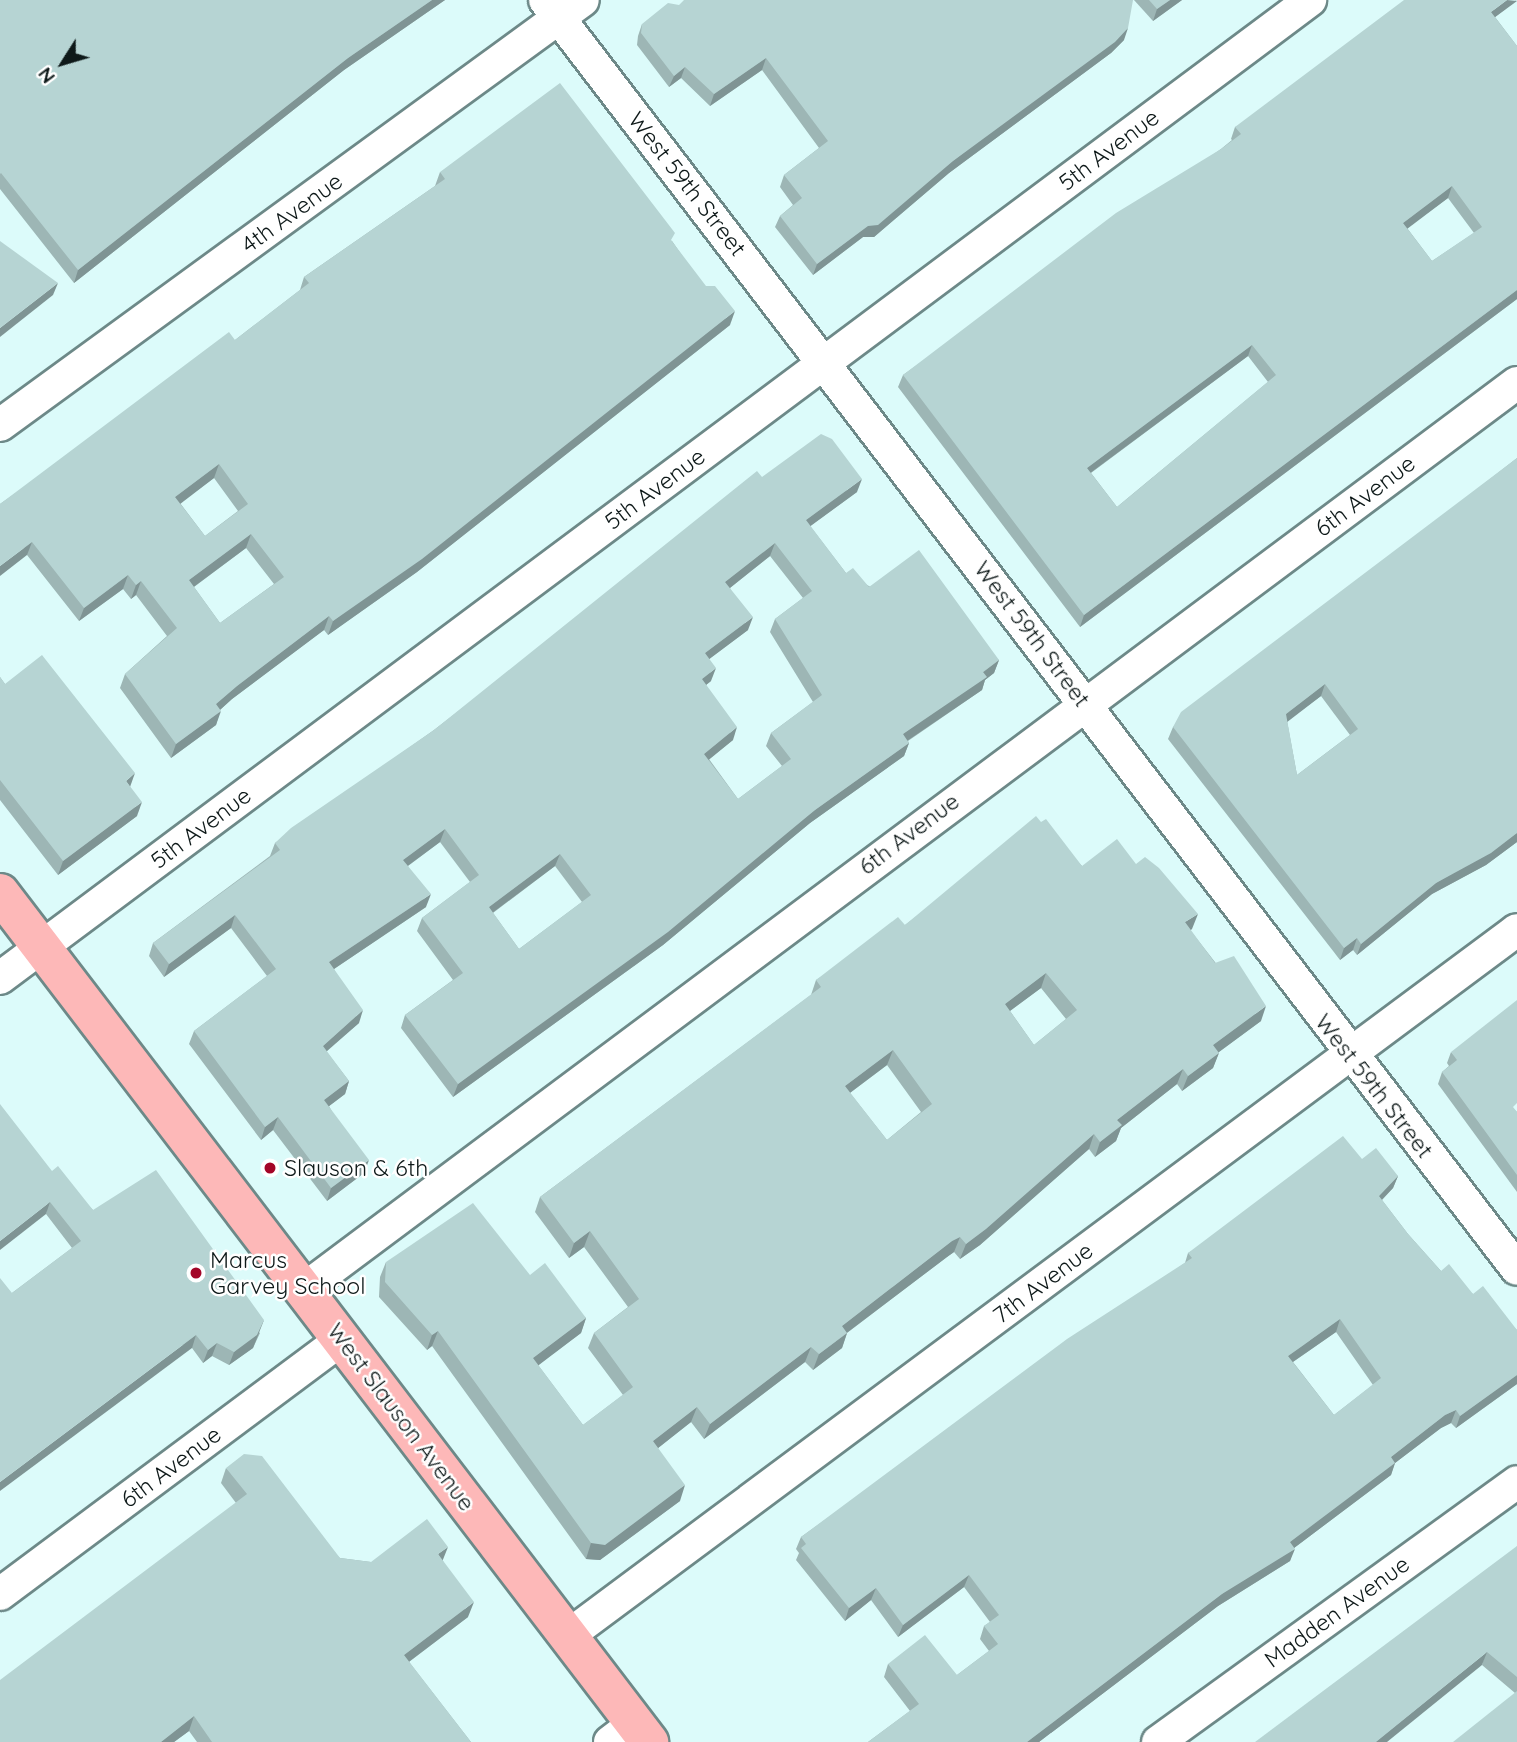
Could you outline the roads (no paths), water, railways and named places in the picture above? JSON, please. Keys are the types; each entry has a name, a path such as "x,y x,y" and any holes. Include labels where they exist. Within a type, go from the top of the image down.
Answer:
{"main road":[{"name":"West Slauson Avenue","path":"0,893 569,1635 631,1736"}],"street":[{"name":"5th Avenue","path":"0,978 1310,0"},
{"name":"West 59th Street","path":"562,6 825,362 1349,1055 1517,1269"},
{"name":"4th Avenue","path":"0,425 562,6"},
{"name":"6th Avenue","path":"304,1289 1517,383"},
{"name":"7th Avenue","path":"569,1635 1517,930"},
{"name":"6th Avenue","path":"0,1594 342,1339"},
{"name":"Madden Avenue","path":"1158,1742 1517,1482"}],"place":[{"name":"Slauson & 6th","path":"270,1168"},
{"name":"Marcus Garvey School","path":"196,1273"}]}
